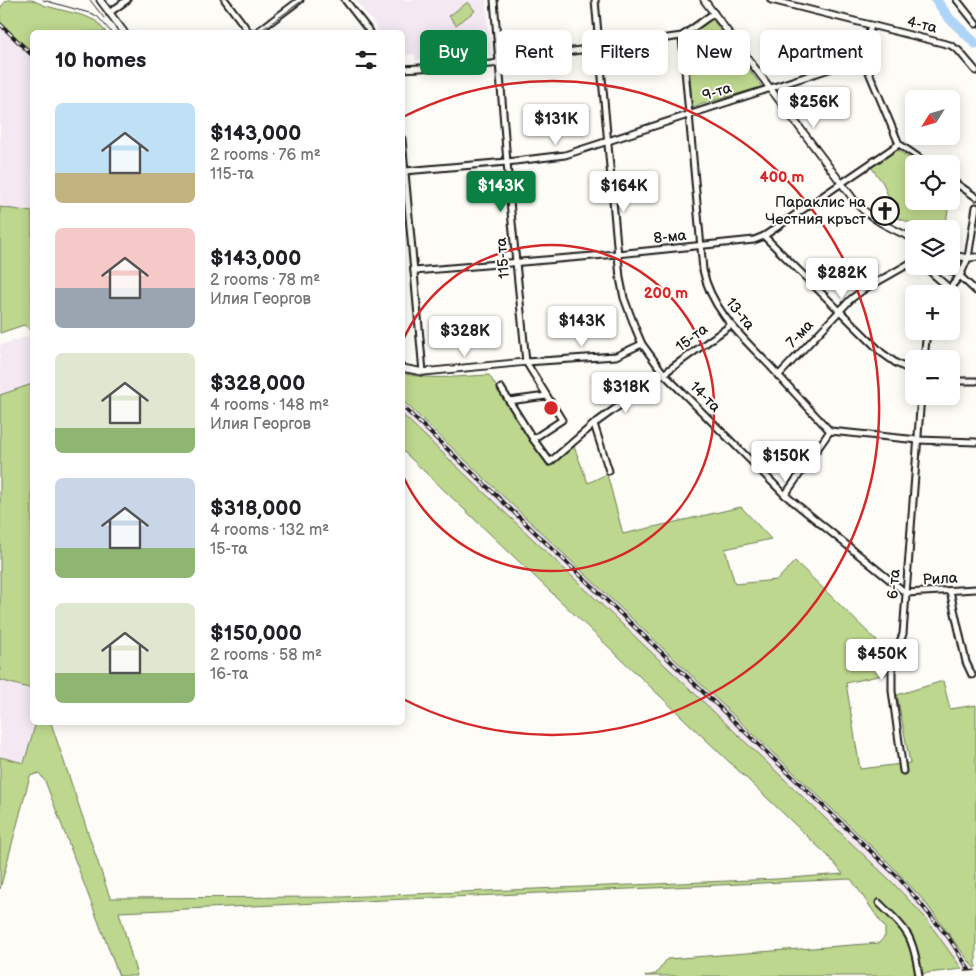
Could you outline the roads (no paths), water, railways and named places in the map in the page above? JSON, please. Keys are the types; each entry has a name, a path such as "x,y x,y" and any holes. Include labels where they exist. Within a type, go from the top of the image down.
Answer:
{"highway":[{"path":"964,976 976,975"}],"street":[{"path":"100,0 123,30"},
{"path":"110,13 127,0"},
{"path":"225,0 248,30"},
{"path":"260,30 300,0"},
{"path":"345,0 368,30"},
{"name":"115-та","path":"494,0 497,31"},
{"name":"14-та","path":"596,0 598,30"},
{"path":"704,0 841,182 869,215 881,224 905,236"},
{"name":"4-та","path":"771,0 950,45 958,50 976,71"},
{"path":"957,0 976,24"},
{"path":"690,30 714,13"},
{"path":"870,30 871,25"},
{"path":"405,69 497,63"},
{"name":"115-та","path":"501,75 507,162 526,362"},
{"name":"14-та","path":"602,75 620,278 624,299 642,344 664,374 785,496 906,593"},
{"name":"13-та","path":"686,75 700,246 707,288 731,325 830,431"},
{"name":"9-та","path":"405,171 564,155 810,75"},
{"path":"870,75 899,144 915,155"},
{"name":"8-ма","path":"414,271 617,254 754,240 764,236 899,144"},
{"path":"405,171 422,372"},
{"path":"960,186 976,197"},
{"path":"952,285 960,276 968,258 976,207"},
{"path":"764,236 882,353 905,368"},
{"path":"960,257 976,257"},
{"name":"7-ма","path":"778,376 839,311 863,290 905,266"},
{"path":"934,275 946,285"},
{"path":"960,276 976,291"},
{"name":"15-та","path":"533,439 550,462 594,424 731,325"},
{"path":"405,369 422,372 616,356 642,344"},
{"path":"501,388 533,439 562,420 526,362"},
{"path":"960,381 976,381"},
{"path":"508,401 546,396"},
{"name":"6-та","path":"903,771 892,691 892,662 903,634 921,405"},
{"path":"594,424 609,471"},
{"path":"785,496 830,431 918,440 976,442"},
{"name":"Рила","path":"906,593 976,589"},
{"path":"950,591 965,656 972,675"},
{"path":"879,903 909,936 915,950 919,976"}],"waterway":[{"path":"936,0 949,18 976,44"}],"tram line":[{"path":"43,0 93,14 109,30"},
{"path":"90,0 104,18"},
{"path":"262,30 303,0"}],"railway":[{"path":"0,24 30,53"},
{"path":"405,409 899,878 949,938 973,976"}],"place":[{"name":"Параклис на Честния кръст","path":"885,211"}]}
